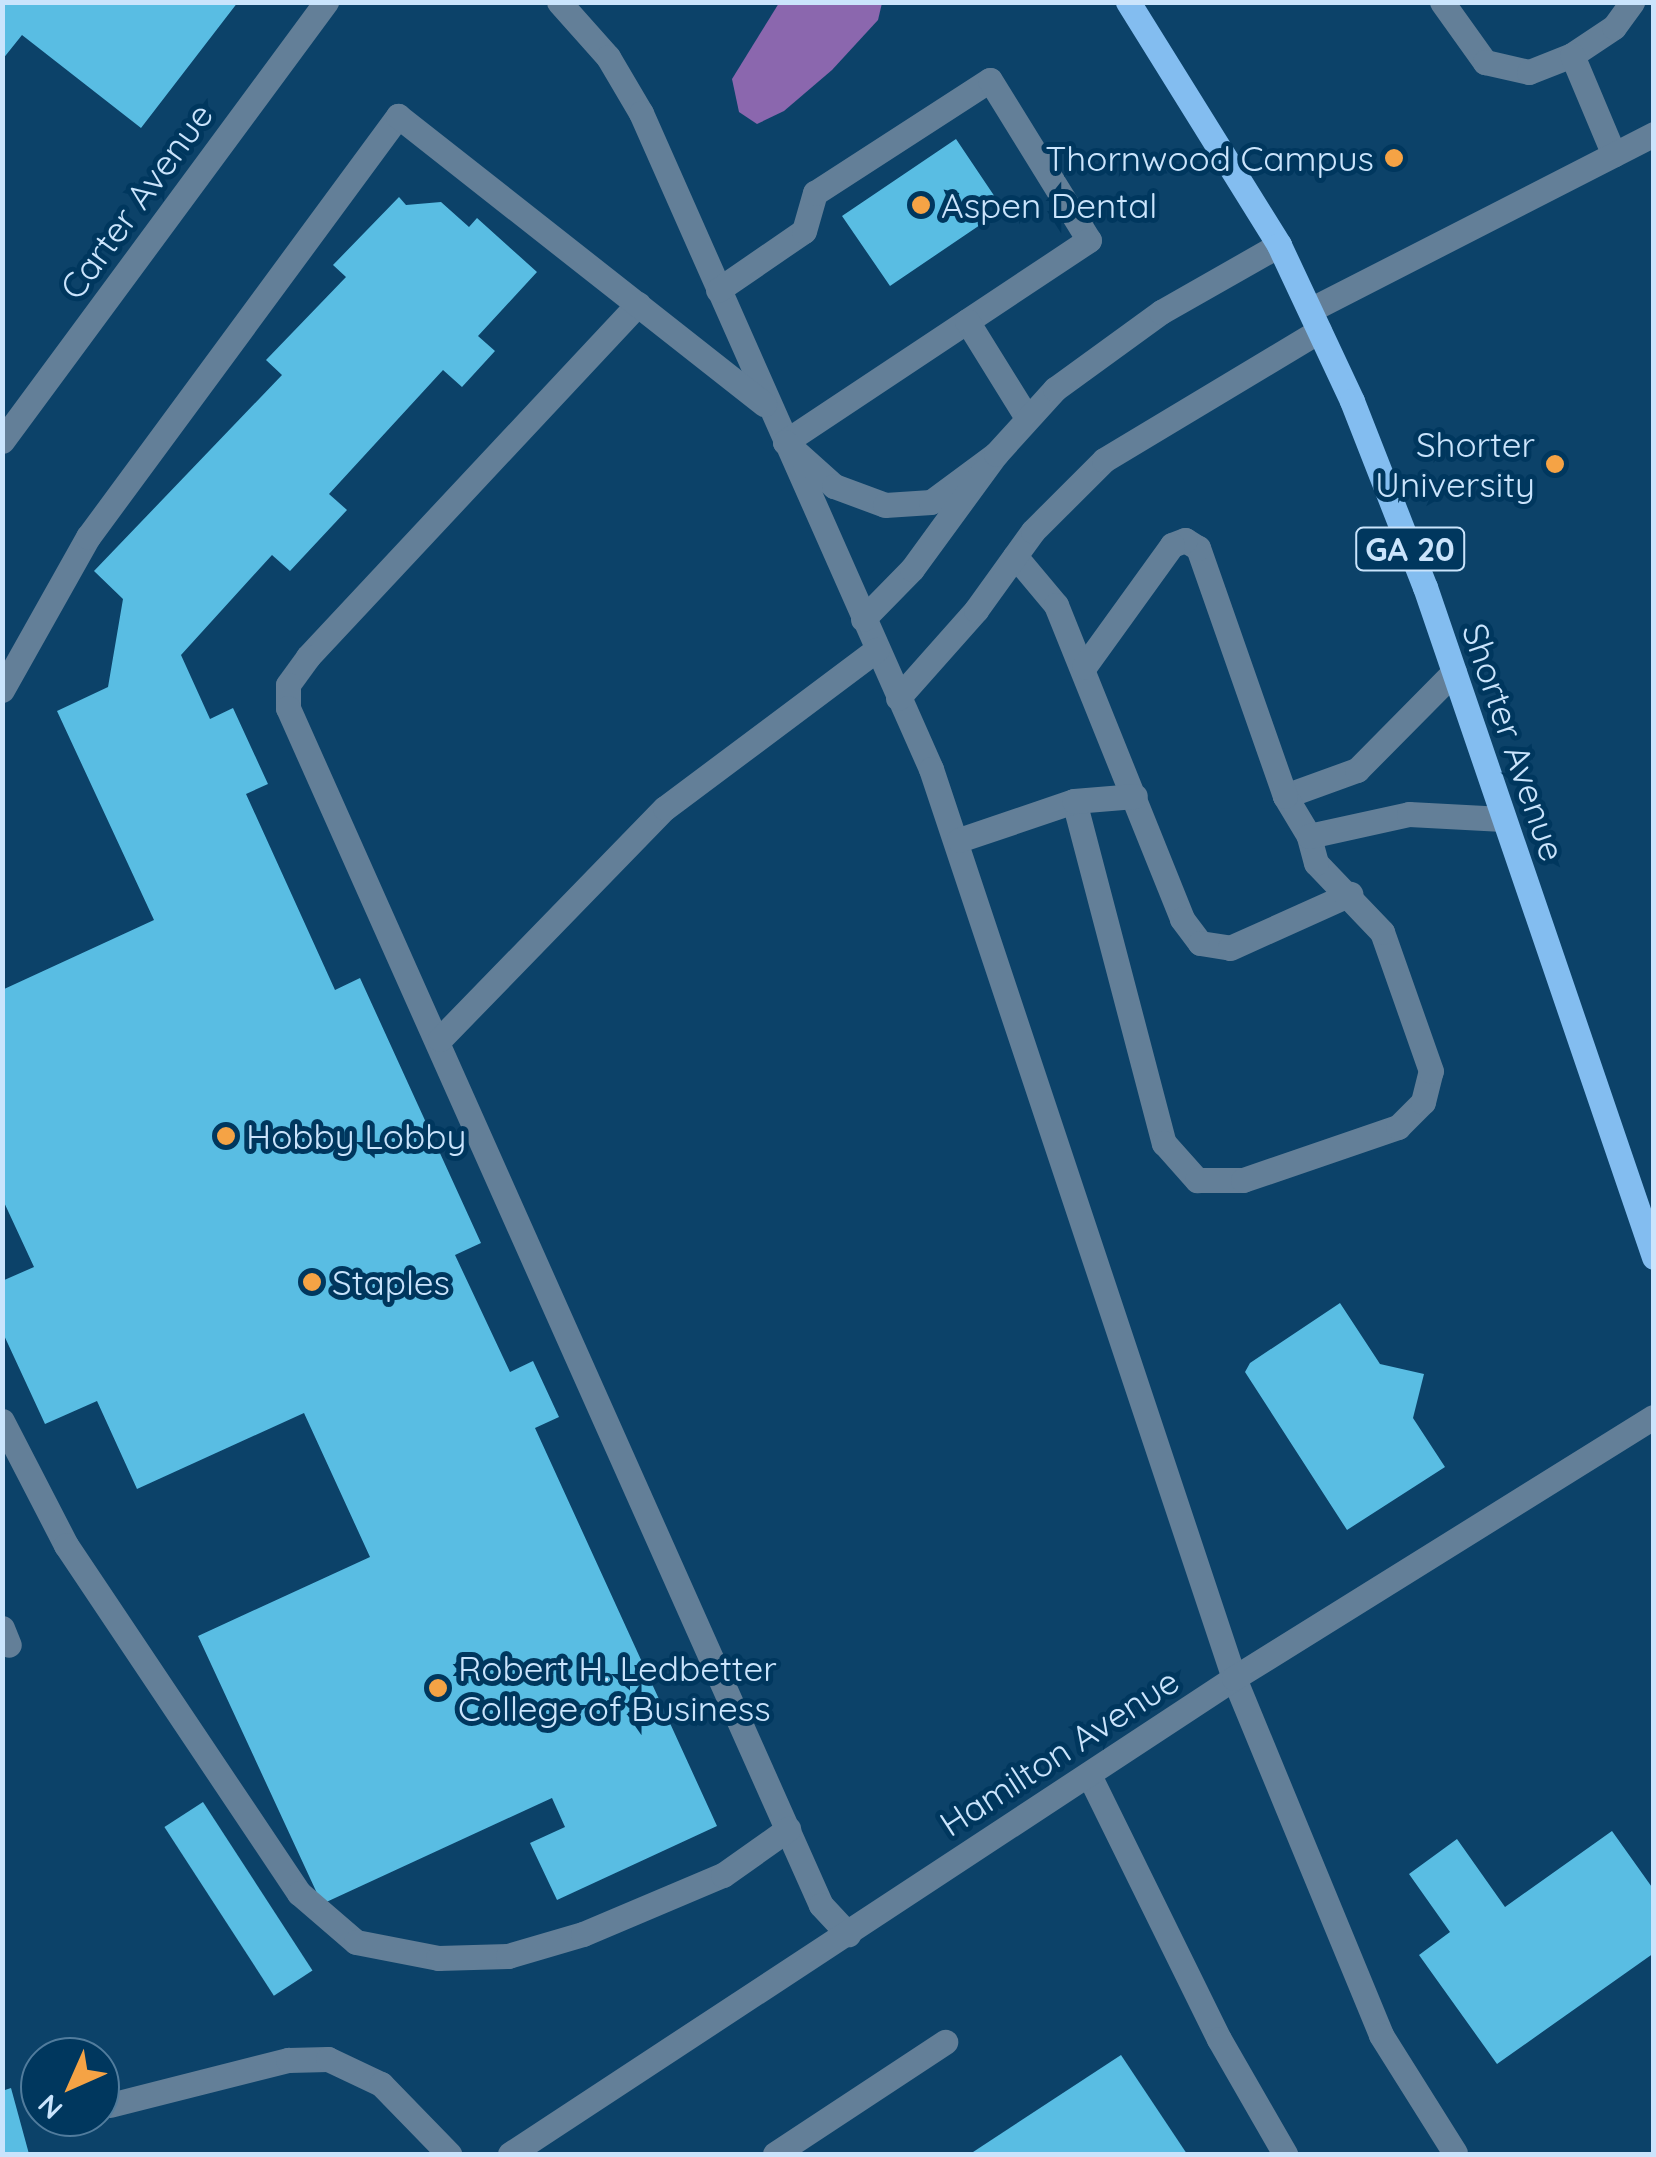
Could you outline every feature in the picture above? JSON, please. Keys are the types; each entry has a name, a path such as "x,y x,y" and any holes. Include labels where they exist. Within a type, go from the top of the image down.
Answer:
{"main road":[{"name":"Shorter Avenue","path":"1128,2 1279,245 1315,320 1454,672 1654,1257"}],"street":[{"name":"Carter Avenue","path":"2,441 326,2"},
{"path":"559,2 608,57 641,113 959,840 1234,1678 1381,2035 1455,2152"},
{"path":"1442,2 1467,45 1498,69 1528,72 1572,55 1614,27 1632,2"},
{"path":"1572,55 1614,155"},
{"path":"718,290 804,231 815,193 990,80 1090,240 785,442"},
{"path":"2,690 88,536 398,116 768,406"},
{"path":"898,698 1064,494 1116,449 1315,320 1654,134"},
{"path":"863,618 950,522 1026,416 1161,312 1279,245"},
{"path":"638,304 308,657 288,686 288,708 303,749 440,1039 821,1905 848,1934"},
{"path":"967,321 1026,416"},
{"path":"785,442 834,486 885,505 931,502 996,454"},
{"path":"1074,801 1164,1143 1197,1180 1244,1180 1398,1126 1424,1102 1430,1070 1388,950 1350,894 1316,863 1309,836 1285,796 1198,548 1185,540 1172,545 1084,667"},
{"path":"1015,556 1056,605 1182,919 1200,943 1230,948 1350,894"},
{"path":"440,1039 665,808 876,650"},
{"path":"1285,796 1358,770 1454,672"},
{"path":"959,840 1074,801 1135,796"},
{"path":"1309,836 1410,814 1503,820"},
{"name":"Hamilton Avenue","path":"510,2154 1234,1678 1654,1417"},
{"path":"2,1420 66,1545 299,1893 356,1942 438,1958 508,1956 583,1934 723,1875 788,1829"},
{"path":"1089,1775 1220,2039 1285,2154"},
{"path":"775,2154 945,2042"},
{"path":"120,2103 288,2060 328,2059 381,2084 449,2154"}],"shaded area":[{"path":"779,3 882,3 878,20 832,70 784,111 757,124 739,112 732,79"}],"building":[{"path":"2,2 238,2 141,128 22,35 2,60"},
{"name":"Aspen Dental","path":"956,139 995,197 972,213 980,225 890,286 842,216"},
{"path":"399,197 406,205 441,202 469,227 477,218 537,272 478,336 495,351 462,387 443,370 329,494 347,510 290,571 272,555 181,655 210,719 233,708 268,784 246,794 335,990 360,978 481,1243 455,1255 510,1372 533,1361 559,1417 535,1428 717,1826 557,1900 530,1843 565,1827 552,1798 322,1904 198,1636 370,1557 304,1413 137,1489 97,1401 45,1424 2,1331 2,1281 34,1267 2,1198 2,990 154,920 57,711 108,687 123,599 94,571 282,375 266,360 346,277 333,265"},
{"path":"1340,1303 1380,1364 1424,1374 1413,1418 1445,1467 1347,1530 1245,1372 1250,1363"},
{"path":"203,1802 312,1971 274,1996 164,1827"},
{"path":"1612,1831 1654,1890 1654,1953 1497,2064 1419,1955 1450,1932 1409,1874 1457,1839 1505,1907"},
{"path":"1121,2055 1187,2154 970,2154"},
{"path":"11,2088 20,2137 24,2137 29,2154 2,2154 2,2091"}],"place":[{"name":"Thornwood Campus","path":"1394,158"},
{"name":"Aspen Dental","path":"921,205"},
{"name":"Shorter University","path":"1555,464"},
{"name":"Hobby Lobby","path":"226,1136"},
{"name":"Staples","path":"312,1282"},
{"name":"Robert H. Ledbetter College of Business","path":"438,1688"}]}
